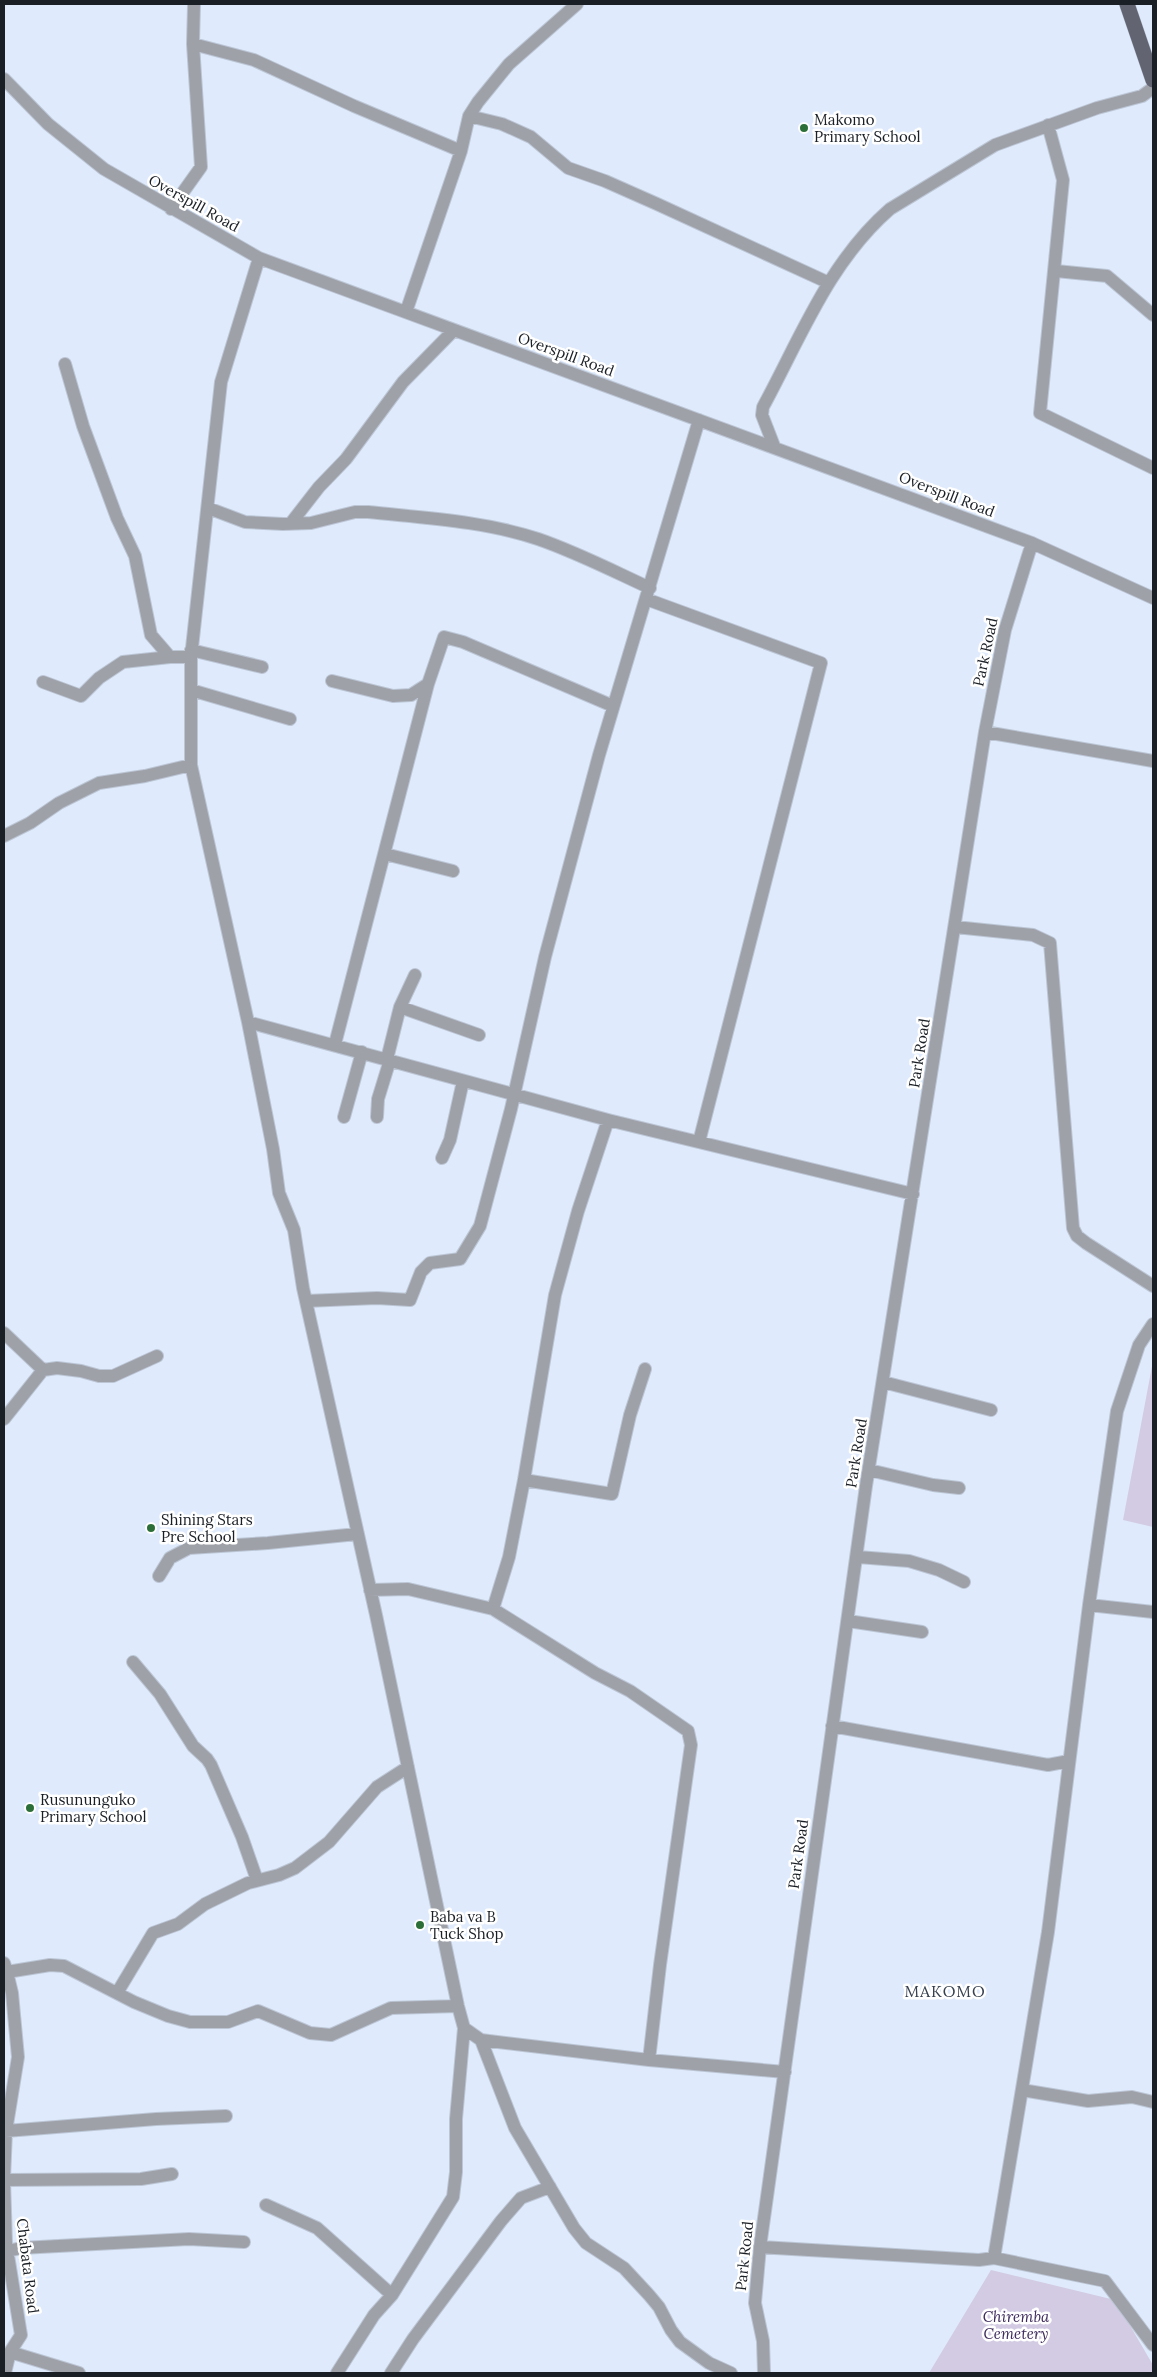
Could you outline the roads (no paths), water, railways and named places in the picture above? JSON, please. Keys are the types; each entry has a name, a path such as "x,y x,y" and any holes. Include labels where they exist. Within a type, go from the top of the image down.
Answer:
{"main road":[{"path":"1127,4 1153,80"}],"street":[{"path":"171,209 201,167 193,44 194,4"},
{"path":"406,312 461,151 469,116 509,64 577,4"},
{"path":"193,44 254,60 354,106 461,151"},
{"name":"Overspill Road","path":"4,79 48,124 104,169 259,258 774,446 1032,543 1153,598"},
{"path":"774,446 762,415 763,407 827,282 876,221 890,208 995,146 1048,125 1142,96 1153,88"},
{"path":"469,116 502,124 531,137 568,168 622,188 827,282"},
{"path":"1048,125 1063,180 1056,272 1040,413 1153,468"},
{"path":"259,258 221,382 191,654 191,765 248,1022 280,1193 294,1230 306,1301 464,2028 456,2118 456,2172 453,2197 392,2295 374,2315 337,2373"},
{"path":"1056,272 1106,276 1153,315"},
{"path":"290,524 319,487 346,459 402,382 454,330"},
{"path":"65,364 83,426 116,518 135,556 151,635 170,657"},
{"path":"306,1301 368,1298 410,1300 421,1272 430,1264 460,1259 480,1226 514,1096 545,957 613,706 699,420"},
{"path":"208,508 245,522 290,524 317,522 355,512 368,512 484,526 550,543 648,594 821,662 699,1142"},
{"name":"Park Road","path":"764,2373 763,2341 755,2303 760,2247 869,1470 985,732 1005,630 1032,543"},
{"path":"335,1044 428,684 444,637 463,642 613,706"},
{"path":"43,682 81,696 99,678 123,662 191,654 262,667"},
{"path":"332,681 393,696 411,695 428,684"},
{"path":"191,690 290,719"},
{"path":"985,732 1153,762"},
{"path":"4,836 30,822 58,803 99,783 146,776 191,765"},
{"path":"385,854 453,871"},
{"path":"955,927 1033,935 1050,944 1073,1228 1077,1236 1086,1243 1153,1286"},
{"path":"377,1117 378,1099 400,1007 415,975"},
{"path":"400,1007 479,1035"},
{"path":"248,1022 335,1044 514,1096 913,1194"},
{"path":"344,1117 362,1052"},
{"path":"442,1158 450,1140 463,1081"},
{"path":"493,1609 509,1557 555,1296 578,1211 608,1120"},
{"path":"994,2258 1048,1932 1089,1605 1117,1410 1139,1345 1153,1324"},
{"path":"4,1333 44,1370"},
{"path":"4,1420 44,1370 57,1368 82,1371 99,1376 113,1376 157,1356"},
{"path":"524,1480 612,1494 630,1415 645,1369"},
{"path":"883,1382 991,1410"},
{"path":"869,1470 933,1485 959,1488"},
{"path":"159,1576 170,1558 189,1548 282,1542 357,1534"},
{"path":"858,1557 909,1561 939,1570 964,1582"},
{"path":"370,1590 408,1589 493,1609 595,1672 630,1691 688,1731 691,1745 661,1955 649,2060"},
{"path":"1089,1605 1153,1612"},
{"path":"848,1621 922,1632"},
{"path":"132,1662 160,1694 193,1746 207,1758 242,1837 257,1880"},
{"path":"832,1726 1048,1765 1069,1761"},
{"path":"117,1994 153,1933 178,1924 205,1904 257,1880 286,1872 313,1855 333,1838 377,1787 408,1767"},
{"path":"5,1967 64,1966 141,2005 184,2020 228,2022 258,2011 310,2033 322,2035 339,2033 391,2008 458,2006"},
{"name":"Chabata Road","path":"4,2373 10,2352 21,2335 8,2251 4,2180 6,2131 18,2057 12,1993 5,1967"},
{"path":"464,2028 482,2040 649,2060 785,2072"},
{"path":"482,2040 515,2128 574,2228 586,2243 624,2268 659,2307 671,2330 680,2342 709,2363 731,2373"},
{"path":"1022,2090 1088,2101 1132,2098 1153,2102"},
{"path":"6,2131 156,2119 226,2116"},
{"path":"4,2180 141,2179 172,2174"},
{"path":"391,2373 413,2339 501,2221 521,2198 550,2188"},
{"path":"266,2205 317,2228 392,2295"},
{"path":"8,2251 21,2248 189,2239 244,2242"},
{"path":"760,2247 979,2260 994,2258 1105,2281 1153,2344"},
{"path":"10,2352 79,2373"}],"place":[{"name":"Makomo Primary School","path":"804,128"},
{"name":"Shining Stars Pre School","path":"151,1528"},
{"name":"Rusununguko Primary School","path":"30,1808"},
{"name":"Baba va B Tuck Shop","path":"420,1925"}],"district":[{"name":"MAKOMO","path":"945,1991"}],"park label":[{"name":"Chiremba Cemetery","path":"1016,2324"}]}
